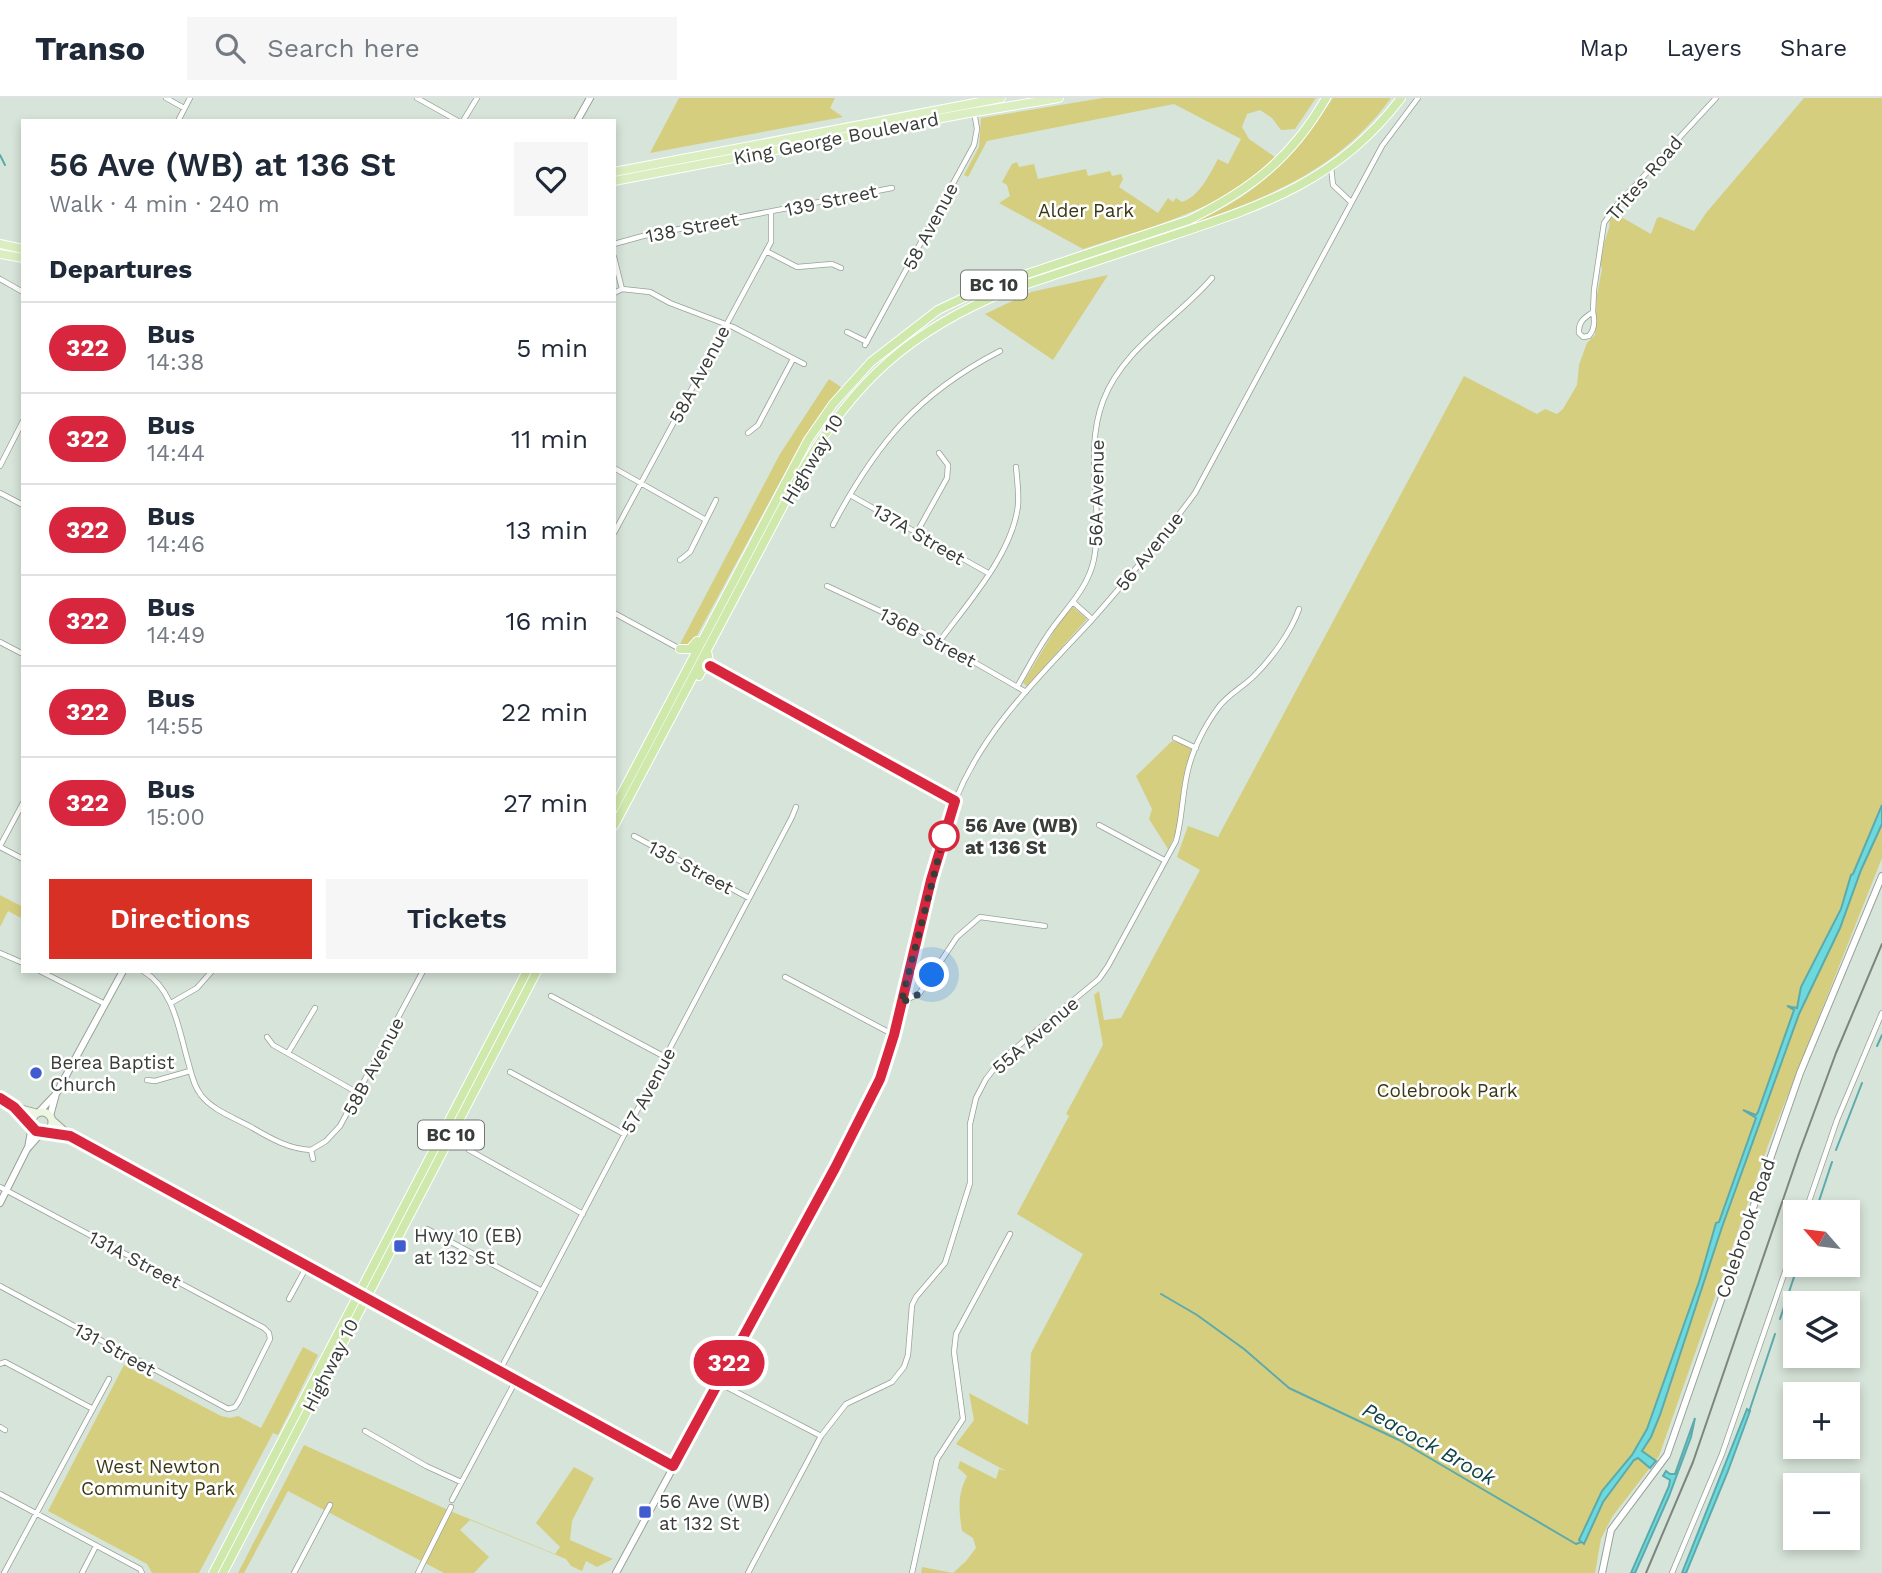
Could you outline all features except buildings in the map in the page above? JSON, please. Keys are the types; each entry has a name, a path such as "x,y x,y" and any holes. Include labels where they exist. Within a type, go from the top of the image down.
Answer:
{"highway":[{"name":"Highway 10","path":"616,822 823,435 856,392 900,350 975,304 1009,290 1251,209 1295,190 1331,167 1377,127 1401,98"},
{"name":"Highway 10","path":"616,804 793,467 818,425 848,386 892,344 938,310 982,289 1189,220 1246,190 1282,159 1301,138 1324,101"},
{"path":"680,649 690,649 695,645 726,585 740,569"},
{"path":"680,649 687,658 688,668"},
{"path":"659,742 667,736 702,670 710,666 707,651"},
{"name":"Highway 10","path":"223,1573 526,973"},
{"name":"Highway 10","path":"213,1573 536,973"}],"main road":[{"name":"King George Boulevard","path":"616,181 1000,98"},
{"name":"King George Boulevard","path":"616,172 973,104 1059,98"},
{"path":"0,244 21,249"},
{"path":"0,254 21,258"},
{"path":"0,1098 14,1107 36,1131 70,1136"},
{"path":"14,1107 46,1112 70,1136 361,1296"},
{"path":"32,1125 32,1118 38,1112"},
{"path":"43,1132 49,1129 51,1118"}],"street":[{"path":"166,98 184,108"},
{"path":"179,119 190,98"},
{"path":"417,98 454,119"},
{"path":"465,119 477,98"},
{"path":"579,119 590,98"},
{"name":"56 Avenue","path":"616,1573 880,1079 894,1035 931,880 955,801 985,741 1157,545 1195,493 1350,202 1382,146 1418,98"},
{"name":"Trites Road","path":"1593,312 1579,326 1579,333 1583,337 1592,333 1595,324 1594,290 1604,223 1716,98"},
{"name":"58 Avenue","path":"847,332 866,344 974,145 977,129 973,104"},
{"path":"1331,167 1333,185 1350,202"},
{"name":"139 Street","path":"771,212 892,188"},
{"name":"138 Street","path":"616,243 771,212"},
{"name":"58A Avenue","path":"616,529 766,250 772,236 771,212"},
{"path":"766,250 797,267 832,264 841,268"},
{"path":"616,265 622,289"},
{"name":"56A Avenue","path":"1017,687 1047,635 1084,586 1094,563 1098,532 1093,445 1103,401 1129,359 1212,278"},
{"path":"0,279 21,291"},
{"path":"616,292 622,289 650,292 670,303 726,325 804,364"},
{"path":"833,525 861,474 889,436 916,407 970,367 1000,351"},
{"path":"748,433 758,425 793,359"},
{"path":"0,466 21,425"},
{"path":"917,532 947,478 947,465 939,453"},
{"path":"939,642 1004,550 1018,505 1016,467"},
{"path":"616,469 706,520"},
{"path":"0,493 21,504"},
{"name":"137A Street","path":"850,495 988,573"},
{"path":"680,560 690,552 716,500"},
{"name":"136B Street","path":"827,586 908,624 1026,692"},
{"path":"1073,602 1093,619"},
{"name":"55A Avenue","path":"748,1573 821,1436 846,1404 892,1382 904,1367 908,1355 912,1305 945,1262 970,1183 970,1124 976,1098 986,1079 1000,1061 1099,979 1175,841 1181,822 1188,767 1196,748 1218,708 1255,675 1295,620 1299,609"},
{"path":"616,614 680,649"},
{"path":"0,642 21,653"},
{"path":"710,666 955,801"},
{"path":"1175,737 1196,748"},
{"path":"21,807 0,846 21,858"},
{"name":"57 Avenue","path":"499,1373 796,807"},
{"path":"1099,825 1164,860"},
{"name":"135 Street","path":"634,836 748,898"},
{"name":"Colebrook Road","path":"1602,1573 1611,1530 1667,1455 1800,1073 1882,876"},
{"path":"901,1003 919,994 957,937 980,917 1045,926"},
{"path":"0,953 21,962"},
{"path":"44,973 105,1004"},
{"path":"51,1118 57,1094 121,973"},
{"path":"146,973 158,982 171,1003 198,1092 215,1108 283,1145 311,1150 313,1159"},
{"path":"171,1003 197,988 210,973"},
{"name":"58B Avenue","path":"311,1150 319,1147 337,1131 420,973"},
{"path":"785,977 894,1035"},
{"path":"551,996 665,1058"},
{"path":"288,1054 315,1008"},
{"path":"1809,1200 1837,1120 1882,1013"},
{"path":"267,1037 273,1045 358,1093"},
{"path":"147,1080 155,1081 190,1071"},
{"path":"510,1072 624,1134"},
{"path":"38,1112 57,1094"},
{"path":"27,1149 32,1125"},
{"path":"0,1203 3,1189 27,1149 43,1132"},
{"path":"469,1150 583,1213"},
{"name":"131A Street","path":"3,1189 264,1328 269,1333 269,1343 237,1404 230,1409"},
{"path":"427,1228 542,1291"},
{"path":"912,1573 937,1459 963,1419 954,1352 956,1334 1010,1234"},
{"path":"289,1299 308,1266"},
{"path":"1672,1573 1722,1454 1783,1278"},
{"name":"131 Street","path":"0,1286 152,1370 230,1409"},
{"path":"361,1296 673,1466"},
{"path":"2,1363 93,1409"},
{"path":"4,1573 109,1379"},
{"path":"452,1500 515,1382"},
{"path":"719,1382 821,1436"},
{"path":"365,1431 426,1466 461,1482"},
{"path":"0,1494 142,1573"},
{"path":"294,1573 330,1505"},
{"path":"418,1573 451,1507"},
{"path":"82,1573 96,1546"}],"green space":[{"path":"679,98 835,98 830,108 843,117 650,153"},
{"name":"Alder Park","path":"1103,98 1316,98 1295,129 1281,130 1272,118 1260,110 1247,114 1242,127 1249,139 1275,157 1233,191 1185,215 1083,249 999,203 1010,196 1007,185 1002,182 1012,164 1017,162 1019,167 1034,164 1038,179 1086,169 1088,176 1110,171 1112,176 1121,174 1123,179 1119,187 1158,213 1168,198 1173,202 1176,198 1182,202 1194,195 1218,159 1228,164 1241,139 1174,104 987,141 968,177 964,175 979,147 981,118"},
{"path":"1333,98 1391,98 1346,147 1294,182 1236,208 1174,230 1226,207 1266,178 1300,143"},
{"name":"Colebrook Park","path":"1804,98 1882,98 1882,858 1770,1140 1659,1456 1612,1517 1601,1539 1595,1573 953,1573 976,1548 973,1538 962,1531 960,1503 967,1476 958,1468 960,1461 996,1479 999,1469 1006,1471 956,1444 974,1420 969,1393 1028,1425 1031,1353 1083,1254 1017,1214 1103,1045 1094,995 1099,991 1104,1020 1121,1018 1200,870 1177,857 1188,826 1218,837 1464,376 1537,414 1545,409 1557,414 1563,409 1577,385 1584,351 1595,335 1597,295 1602,269 1598,255 1603,250 1609,219 1616,214 1651,234 1657,218 1660,217 1694,231 1706,213"},
{"path":"1108,275 1053,360 985,314 1031,292"},
{"path":"829,379 841,387 800,445 695,639 688,646 679,646 780,454"},
{"path":"1072,606 1087,619 1027,686 1023,683"},
{"path":"1172,741 1194,747 1178,825 1168,849 1149,819 1152,809 1136,776"},
{"path":"0,895 21,906 21,918 8,911 0,927"},
{"name":"West Newton Community Park","path":"303,1347 318,1355 278,1435 273,1433 199,1573 152,1573 147,1564 48,1511 124,1365 221,1416 238,1416 261,1428"},
{"path":"304,1445 455,1513 555,1554 560,1547 536,1523 574,1467 594,1478 572,1521 570,1540 613,1559 597,1567 586,1561 582,1571 571,1566 566,1559 470,1520 460,1530 489,1557 474,1573 444,1573 288,1491 244,1573 238,1573"},
{"path":"922,1567 953,1573 921,1573"}],"water":[{"path":"1882,805 1882,824 1861,870 1840,928 1799,1014 1722,1227 1660,1415 1642,1451 1656,1461 1650,1468 1638,1458 1634,1460 1603,1502 1584,1544 1579,1540 1602,1491 1632,1455 1647,1429 1699,1282 1716,1223 1719,1222 1756,1118 1743,1110 1756,1115 1758,1112 1794,1010 1787,1006 1797,1008 1801,987 1841,909 1851,875"},
{"path":"1747,1409 1750,1411 1728,1471 1686,1573 1682,1573"},
{"path":"1695,1418 1691,1437 1669,1496 1635,1573 1631,1573 1669,1486 1670,1480 1663,1476 1666,1471 1675,1474"}],"waterway":[{"path":"0,155 5,165"},
{"path":"1877,1046 1882,1035"},
{"path":"1836,1150 1862,1083"},
{"path":"1819,1200 1832,1162"},
{"path":"1780,1319 1794,1278"},
{"name":"Peacock Brook","path":"1161,1294 1197,1315 1244,1349 1289,1388 1399,1440 1576,1544 1581,1542"},
{"path":"1749,1412 1775,1334"}],"railway":[{"path":"1646,1573 1693,1462 1799,1153 1836,1053 1882,944"}],"bus line":[{"name":"322","path":"0,1098 14,1107 36,1131 70,1136 515,1382 673,1466 835,1168 880,1079 894,1035 931,880 955,801 710,666"}],"place":[{"name":"56 Ave (WB) at 136 St","path":"944,836"},
{"name":"Berea Baptist Church","path":"36,1073"},
{"name":"Hwy 10 (EB) at 132 St","path":"400,1246"},
{"name":"56 Ave (WB) at 132 St","path":"645,1512"}],"route":[{"path":"932,975 919,994 901,1003 944,836"}]}
